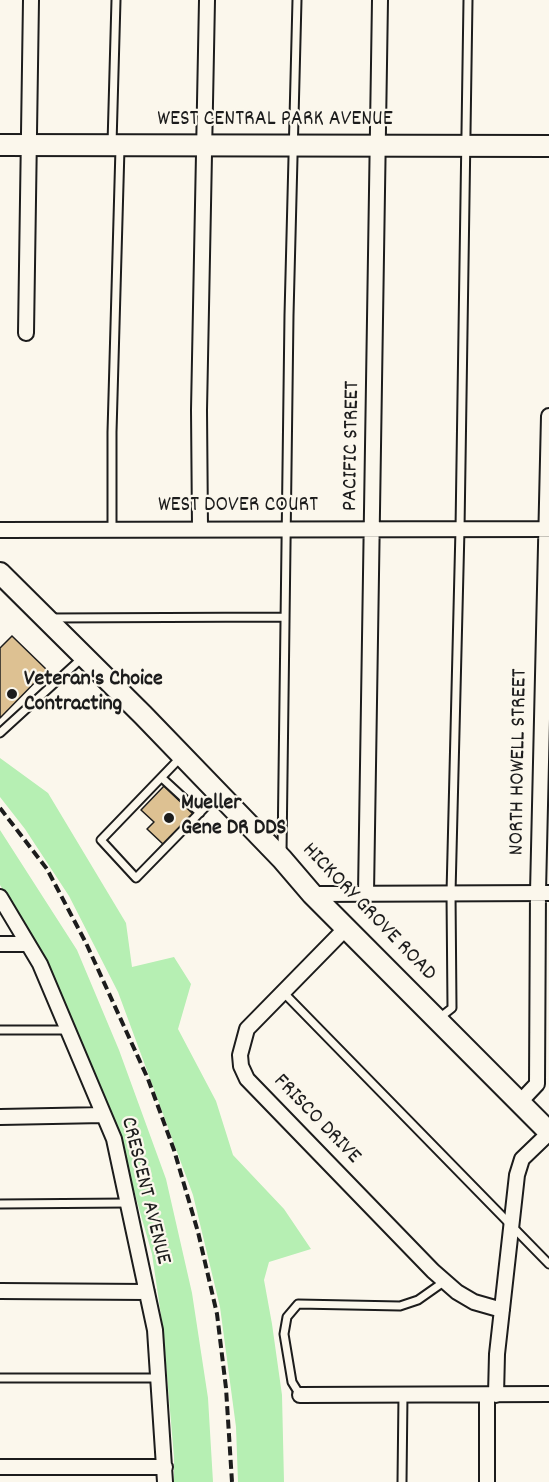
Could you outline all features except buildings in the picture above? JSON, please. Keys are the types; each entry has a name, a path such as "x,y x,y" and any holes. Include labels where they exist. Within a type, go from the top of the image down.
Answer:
{"main road":[{"name":"WEST CENTRAL PARK AVENUE","path":"0,145 549,146"},
{"name":"HICKORY GROVE ROAD","path":"0,573 182,756 282,859 312,894 549,1133"}],"street":[{"path":"26,333 31,0"},
{"path":"200,528 199,410 207,0"},
{"name":"PACIFIC STREET","path":"366,893 380,0"},
{"name":"NORTH HOWELL STREET","path":"520,1102 537,1084 544,892 549,416"},
{"name":"WEST DOVER COURT","path":"0,530 548,529"},
{"path":"312,894 544,892"},
{"name":"CRESCENT AVENUE","path":"0,897 40,964 114,1139 155,1330 160,1378 165,1482"},
{"name":"FRISCO DRIVE","path":"346,928 247,1029 240,1055 241,1066 247,1079 445,1281 457,1292 474,1302 502,1310"},
{"path":"0,944 28,944"},
{"path":"0,1117 104,1115"},
{"path":"487,1482 492,1395 517,1175 522,1159 549,1133"},
{"path":"0,1292 147,1292"},
{"path":"300,1395 549,1394"},
{"path":"0,1467 165,1467"}],"lane":[{"path":"112,529 116,0"},
{"path":"282,859 289,315 297,0"},
{"path":"438,1019 452,1008 451,893 460,529 468,0"},
{"path":"46,618 284,617"},
{"path":"0,733 84,656"},
{"path":"182,756 101,840 136,878 218,794"},
{"path":"162,777 200,813"},
{"path":"282,991 549,1264"},
{"path":"0,1030 68,1030"},
{"path":"0,1204 128,1203"},
{"path":"300,1395 292,1382 284,1334 287,1317 298,1304 400,1306 418,1300 445,1281"},
{"path":"0,1378 160,1378"},
{"path":"402,1482 403,1395"}],"green space":[{"path":"0,758 48,793 126,923 132,967 174,957 191,984 178,1029 216,1101 233,1155 284,1209 311,1249 269,1262 264,1280 282,1395 284,1482 238,1482 236,1427 220,1307 193,1195 118,992 69,896 25,829 0,797"},
{"path":"0,830 77,950 119,1050 166,1179 192,1293 208,1398 213,1482 174,1482 163,1329 152,1254 120,1142 39,951 0,885"}],"railway":[{"path":"0,808 47,869 86,943 148,1079 174,1150 198,1232 217,1314 226,1388 232,1482"}],"place":[{"name":"Veteran's Choice Contracting","path":"12,694"},
{"name":"Mueller Gene DR DDS","path":"169,818"}]}
